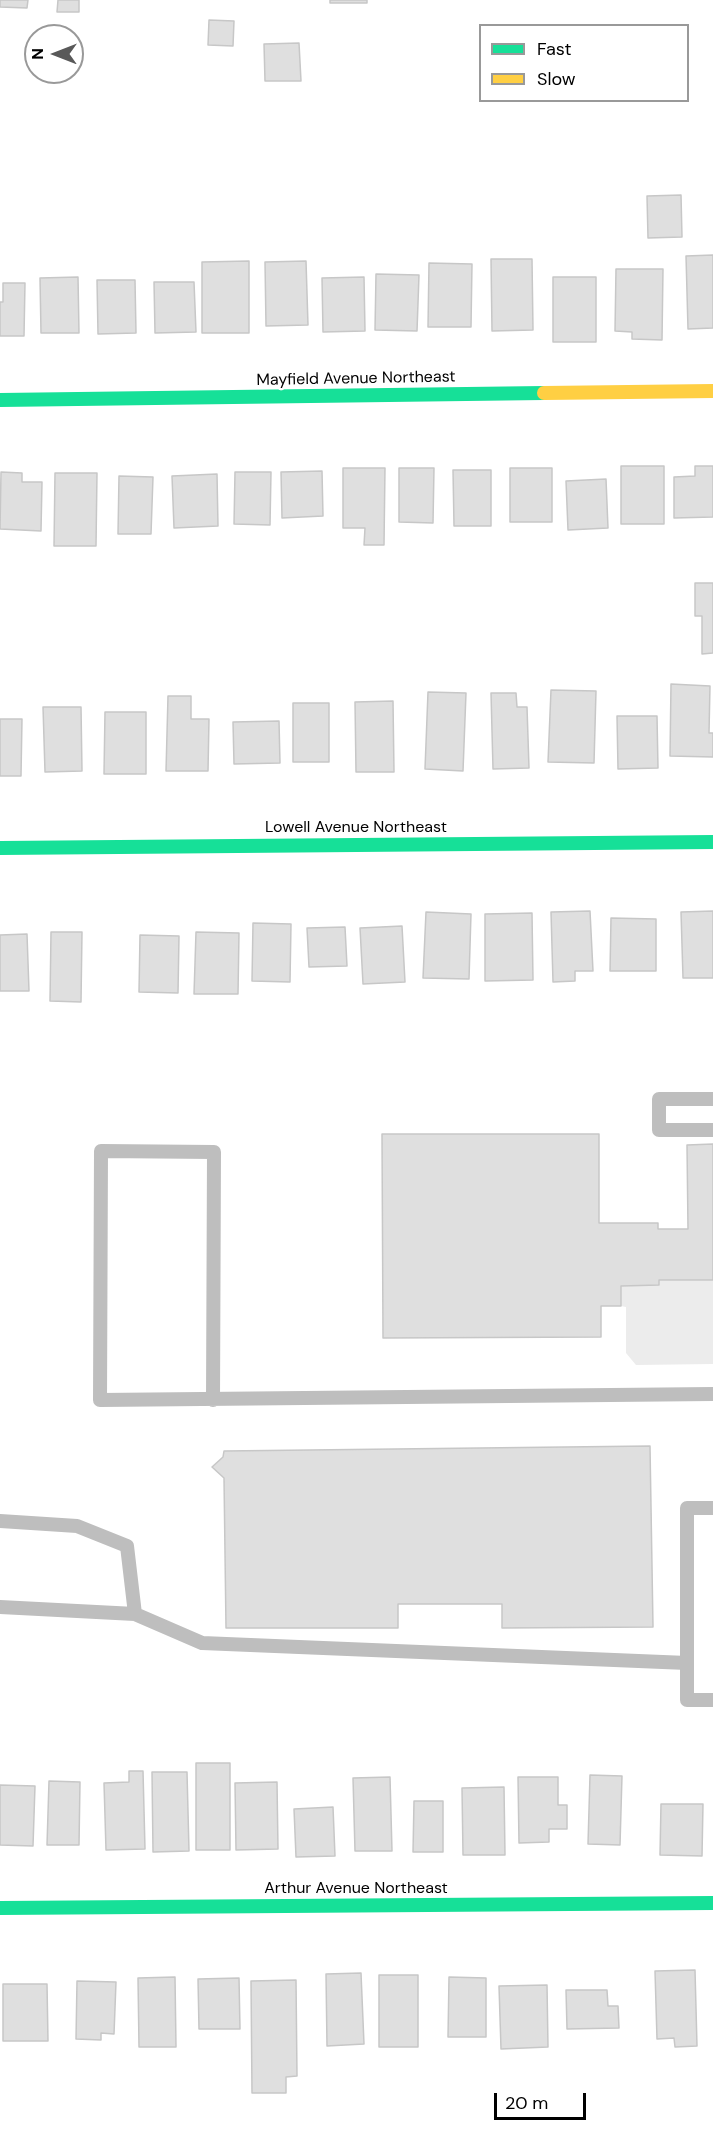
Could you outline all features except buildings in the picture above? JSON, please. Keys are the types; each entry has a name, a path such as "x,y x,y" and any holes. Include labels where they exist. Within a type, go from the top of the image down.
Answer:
{"street":[{"name":"Mayfield Avenue Northeast","path":"0,400 713,391"},
{"name":"Lowell Avenue Northeast","path":"0,848 713,842"},
{"name":"Arthur Avenue Northeast","path":"0,1908 713,1903"}],"lane":[{"path":"713,1099 659,1099 659,1130 713,1130"},
{"path":"213,1400 214,1152 101,1151 100,1400 213,1400 713,1394"},
{"path":"713,1508 687,1508 687,1700 713,1700"},
{"path":"0,1521 77,1526 127,1546 135,1614"},
{"path":"0,1607 135,1614 202,1643 687,1663"}],"shaded area":[{"path":"659,1280 713,1280 713,1364 636,1365 626,1353 626,1307 621,1306 621,1286 658,1285"}],"traffic: fast":[{"path":"0,400 544,393"},
{"path":"0,848 713,842"},
{"path":"0,1908 713,1903"}],"traffic: slow":[{"path":"544,393 713,391"}]}
